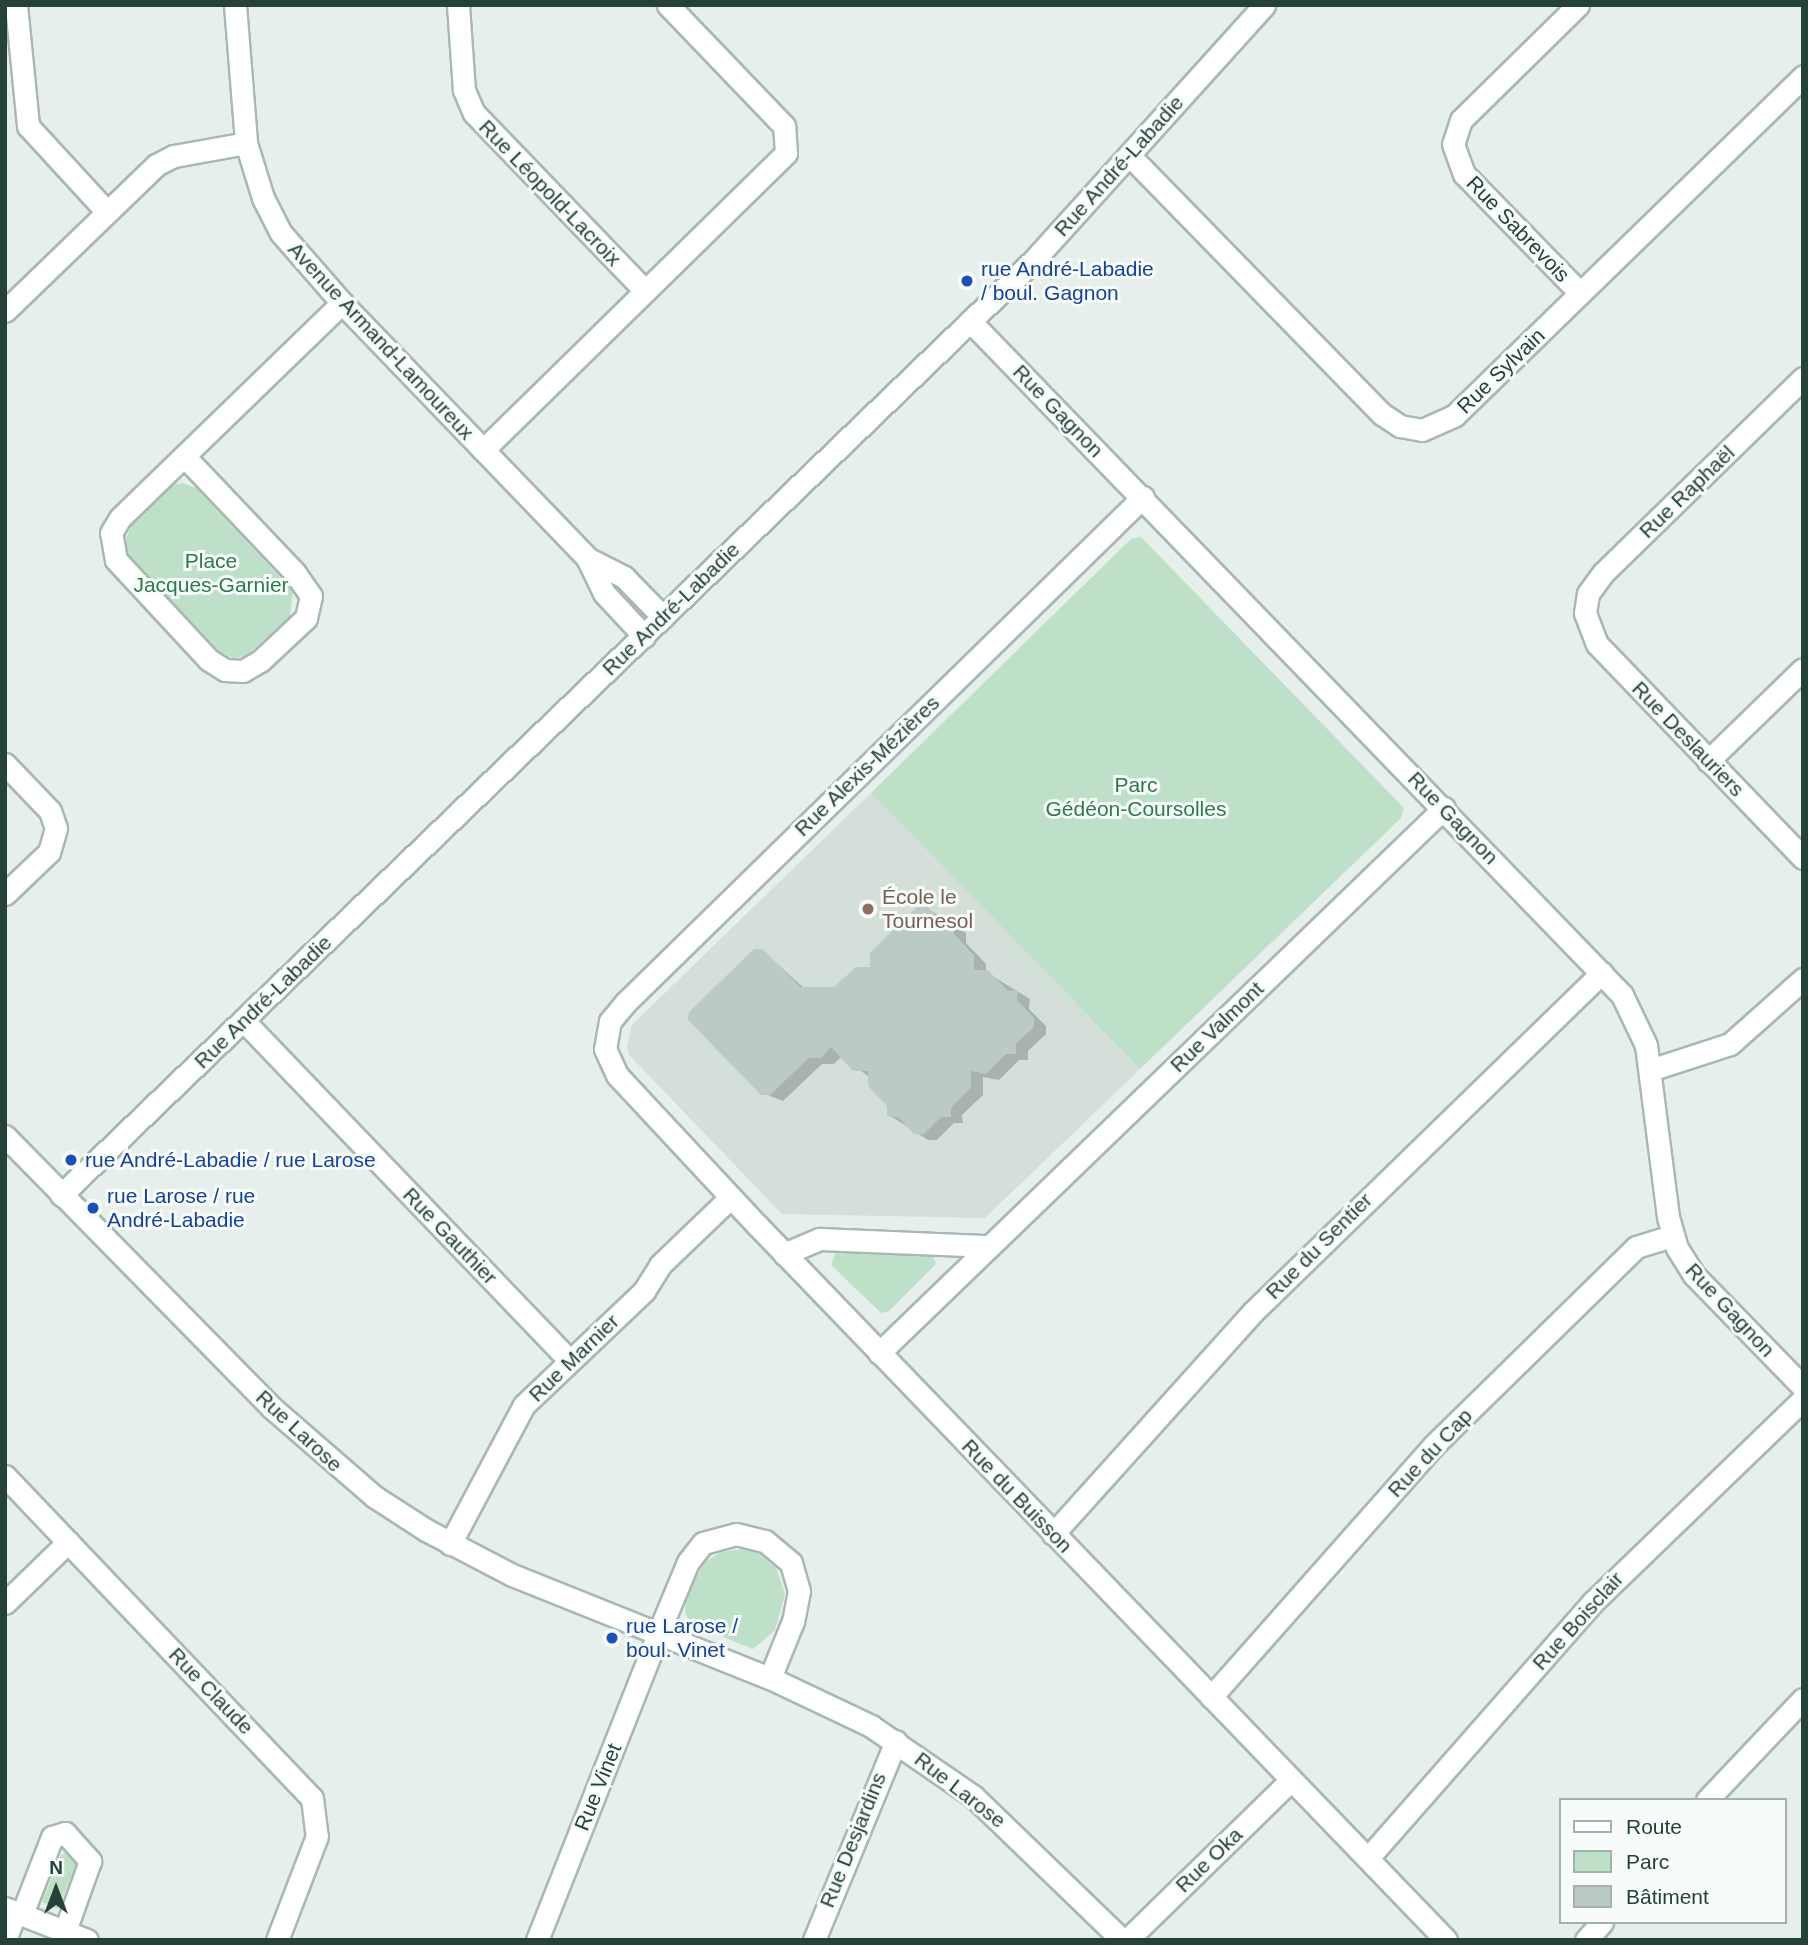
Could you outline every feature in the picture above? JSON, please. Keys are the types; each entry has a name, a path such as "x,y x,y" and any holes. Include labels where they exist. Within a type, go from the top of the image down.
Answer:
{"street":[{"path":"16,5 28,126 107,212"},
{"name":"Avenue Armand-Lamoureux","path":"235,5 246,143 263,198 281,233 342,303 587,558 604,593 644,636"},
{"name":"Rue Léopold-Lacroix","path":"458,5 464,90 474,113 645,291"},
{"path":"484,450 779,162 788,142 776,117 668,5"},
{"name":"Rue André-Labadie","path":"61,1195 970,321 1130,156 1264,5"},
{"name":"Rue Sabrevois","path":"1578,5 1461,120 1453,144 1464,174 1580,293"},
{"name":"Rue Sylvain","path":"1130,156 1382,414 1408,429 1430,429 1450,420 1803,76"},
{"path":"5,311 107,212 168,158 246,143"},
{"path":"185,457 295,573 311,596 306,618 255,666 243,671 214,665 119,565 111,550 117,523 342,303"},
{"name":"Rue Gagnon","path":"970,321 1602,973 1637,1021 1650,1070 1672,1236 1694,1275 1803,1387"},
{"name":"Rue Raphaël","path":"1584,614 1588,594 1603,573 1803,378"},
{"name":"Rue Alexis-Mézières","path":"605,1042 614,1015 645,982 1143,497"},
{"name":"Avenue Armand-Lamoureux","path":"587,558 624,577 663,617"},
{"name":"Rue Deslauriers","path":"1584,614 1597,643 1803,858"},
{"path":"1708,761 1803,669"},
{"path":"5,764 50,811 56,828 49,852 5,894"},
{"name":"Rue Valmont","path":"879,1353 1444,808"},
{"name":"Rue du Sentier","path":"1054,1534 1264,1301 1602,973"},
{"path":"1650,1070 1730,1044 1803,979"},
{"name":"Rue Gauthier","path":"243,1020 570,1361"},
{"name":"Rue du Buisson","path":"605,1042 617,1075 784,1254 1446,1940"},
{"name":"Rue Larose","path":"5,1136 304,1438 375,1497 450,1544 512,1575 770,1678 896,1741 973,1796 1124,1940"},
{"name":"Rue Marnier","path":"450,1544 511,1423 570,1361 645,1291 660,1265 731,1197"},
{"name":"Rue du Cap","path":"1211,1697 1433,1446 1636,1247 1672,1236"},
{"path":"784,1254 821,1239 990,1245"},
{"name":"Rue Boisclair","path":"1368,1858 1599,1595 1803,1399"},
{"name":"Rue Claude","path":"5,1476 312,1798 317,1813 317,1836 277,1940"},
{"path":"658,1634 688,1562 703,1543 736,1534 765,1541 791,1563 799,1591 793,1621 770,1678"},
{"path":"5,1602 68,1542"},
{"name":"Rue Vinet","path":"537,1940 658,1634"},
{"path":"1709,1798 1803,1699"},
{"name":"Rue Desjardins","path":"814,1940 896,1741"},
{"name":"Rue Oka","path":"1124,1940 1292,1780"},
{"path":"5,1940 14,1912 54,1835 65,1833 90,1861 65,1931"},
{"path":"14,1912 87,1940"},
{"path":"1586,1940 1600,1924"}],"shaded area":[{"name":"École le Tournesol","path":"871,793 1140,1069 985,1218 782,1214 630,1056 627,1047 632,1025"}],"green space":[{"name":"Place Jacques-Garnier","path":"183,483 196,488 293,591 290,616 246,656 233,658 220,652 127,553 126,538 132,525 174,485"},
{"name":"Parc Gédéon-Coursolles","path":"1141,537 1404,808 1401,818 1140,1069 871,793 1131,539"},
{"path":"837,1249 931,1251 936,1264 889,1311 881,1313 831,1265"},
{"path":"744,1549 759,1554 776,1568 785,1594 775,1630 753,1649 691,1624 685,1612 686,1596 705,1562 721,1552"},
{"path":"69,1851 77,1862 58,1909 42,1902 61,1855"}],"building":[{"path":"918,906 927,906 945,925 954,925 954,934 974,955 974,970 988,970 1008,991 1018,990 1017,1000 1034,1018 1034,1027 1016,1044 1016,1054 1006,1054 986,1074 971,1071 971,1088 951,1108 951,1117 941,1117 924,1134 914,1134 898,1117 887,1116 887,1106 868,1086 868,1071 853,1071 831,1047 821,1058 809,1058 770,1095 761,1095 688,1020 689,1012 754,949 763,949 800,987 834,987 856,967 870,967 870,953 890,933 891,924 900,924"}],"place":[{"name":"rue André-Labadie / boul. Gagnon","path":"967,281"},
{"name":"École le Tournesol","path":"868,909"},
{"name":"rue André-Labadie / rue Larose","path":"71,1160"},
{"name":"rue Larose / rue André-Labadie","path":"93,1208"},
{"name":"rue Larose / boul. Vinet","path":"612,1638"}]}
